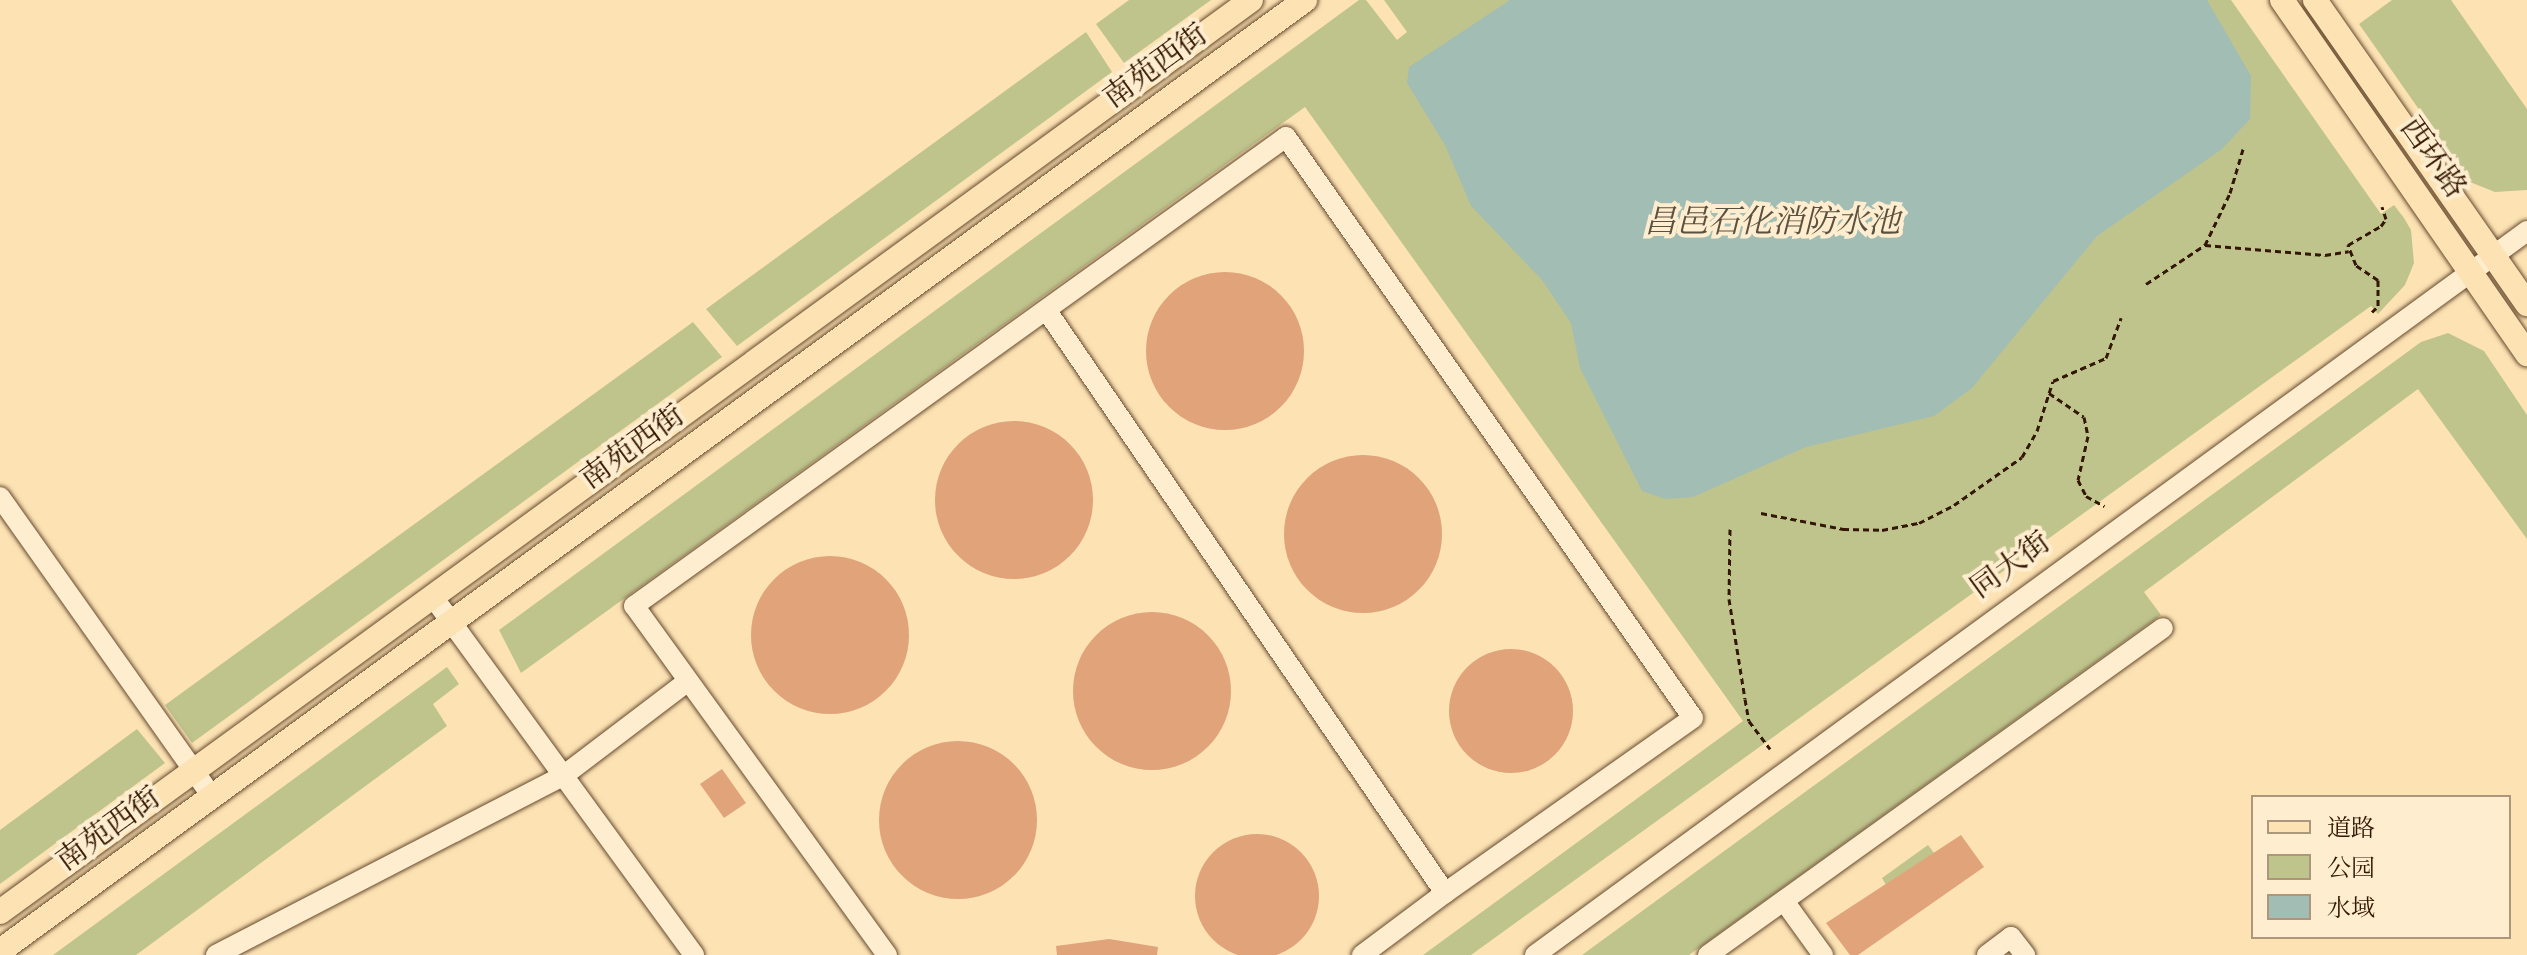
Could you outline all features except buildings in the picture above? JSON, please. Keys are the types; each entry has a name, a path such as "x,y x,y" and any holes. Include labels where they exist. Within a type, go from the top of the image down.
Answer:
{"main road":[{"name":"南苑西街","path":"0,912 1251,0"},
{"name":"南苑西街","path":"0,951 1305,0"},
{"name":"西环路","path":"2282,0 2527,354"},
{"name":"西环路","path":"2315,0 2527,304"}],"street":[{"path":"887,955 634,606 1286,137 1693,718 1362,955"},
{"name":"同大街","path":"1535,955 2491,253 2527,231"},
{"path":"1047,311 1445,893"},
{"path":"0,497 212,796"},
{"path":"433,597 694,955"},
{"path":"1708,955 2163,628"},
{"path":"216,955 563,776 688,681"},
{"path":"1784,901 1823,955"},
{"path":"1987,955 2011,937 2025,955"}],"path":[{"path":"2146,284 2205,245 2230,193 2243,149"},
{"path":"2349,251 2356,239 2381,226 2386,219 2382,207"},
{"path":"2205,245 2325,255 2349,251"},
{"path":"2349,251 2356,265 2378,280 2378,306 2372,312"},
{"path":"1761,513 1843,529 1899,529 1919,523 2022,457 2037,431 2053,381 2106,358 2121,318"},
{"path":"2049,393 2084,417 2088,436 2078,480 2086,496 2104,506"},
{"path":"1730,529 1729,599 1749,721 1770,749"}],"green space":[{"path":"1129,0 1211,0 1124,63 1096,24"},
{"path":"1359,0 1366,0 1397,40 1407,32 1384,0 2231,0 2381,214 2394,205 2404,218 2411,230 2414,263 2405,285 2378,314 2371,306 1471,955 1423,955 1743,721 1305,107 521,673 499,630"},
{"path":"2392,0 2451,0 2527,109 2527,190 2495,192 2470,182 2359,24"},
{"path":"1086,32 1112,72 737,346 706,309"},
{"path":"693,322 722,357 192,743 165,705"},
{"path":"2448,333 2484,351 2527,415 2527,539 2418,389 2144,592 2161,615 1689,955 1582,955 2421,342"},
{"path":"447,667 459,684 433,704 447,726 136,955 53,955"},
{"path":"137,729 165,763 0,884 0,830"},
{"path":"1928,845 1934,853 1886,885 1882,878"}],"water":[{"name":"昌邑石化消防水池","path":"1510,0 2207,0 2251,76 2250,119 2222,149 2097,236 1972,388 1934,416 1806,447 1693,497 1666,499 1642,491 1580,368 1571,323 1542,280 1471,206 1445,145 1407,83 1409,67"}]}
